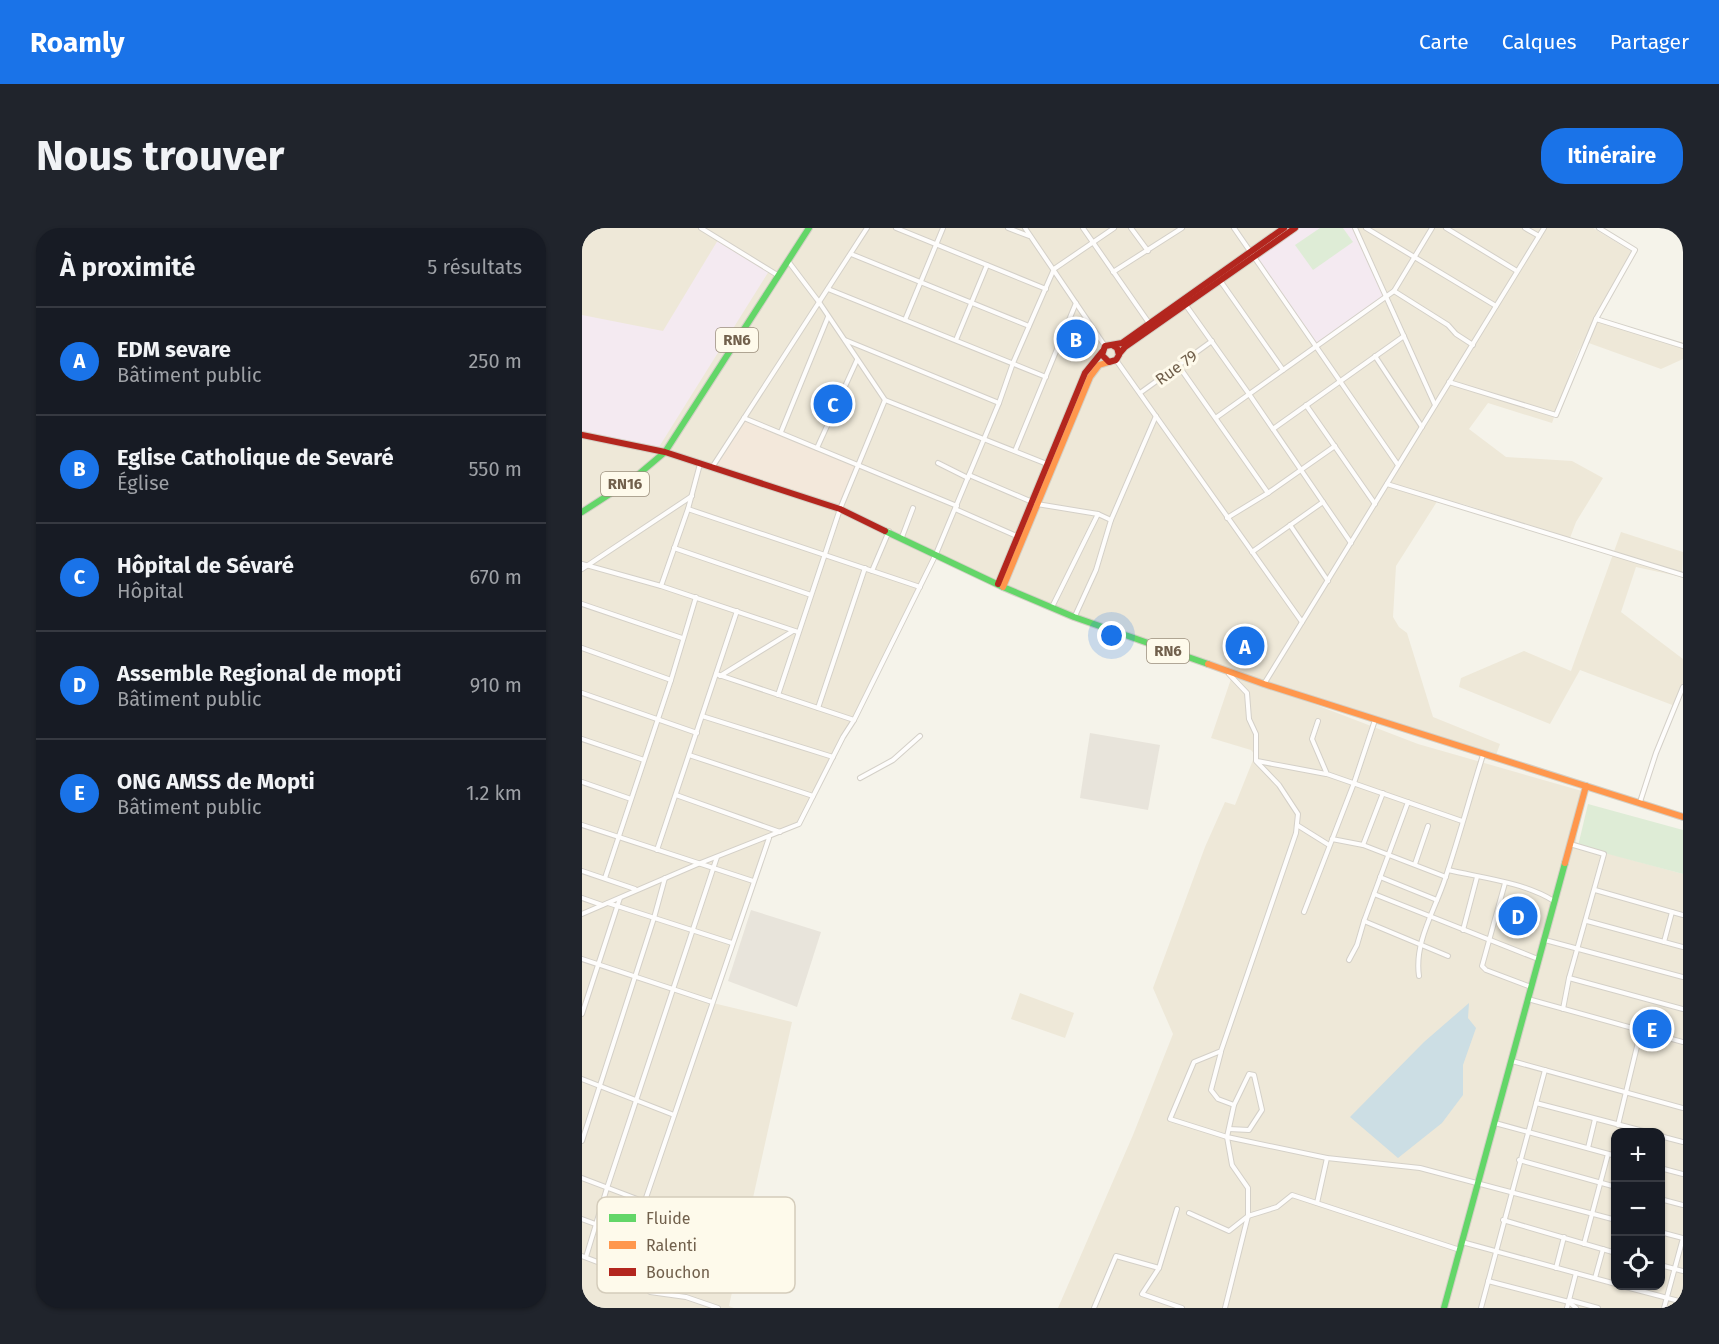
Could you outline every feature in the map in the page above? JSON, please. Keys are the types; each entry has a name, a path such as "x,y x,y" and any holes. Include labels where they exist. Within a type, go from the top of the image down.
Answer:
{"main road":[{"name":"RN6","path":"809,228 665,452 840,509 1074,617 1264,684 1683,817"},
{"path":"1050,466 1090,377 1099,366 1115,359 1125,347 1281,231 1295,228"},
{"path":"1001,585 1085,373 1106,348 1122,343 1151,327"},
{"path":"1106,348 1117,348 1115,359"},
{"path":"1106,348 1103,358 1115,359"},
{"path":"582,435 665,452"},
{"name":"RN16","path":"582,512 633,479 665,452"},
{"path":"1444,1308 1586,786"}],"street":[{"path":"701,228 779,276"},
{"path":"712,467 867,228"},
{"path":"896,228 1046,289"},
{"path":"905,320 943,228"},
{"path":"1008,228 1032,237"},
{"path":"1025,228 1106,348"},
{"path":"1083,228 1151,327"},
{"path":"582,914 665,877 799,824 854,720 936,554 999,403 1013,363 1054,269 1114,228"},
{"path":"1131,228 1148,251"},
{"path":"1113,272 1182,228"},
{"path":"1234,228 1398,465"},
{"path":"1355,228 1435,405"},
{"path":"1366,228 1496,306"},
{"path":"1217,417 1394,291 1432,228"},
{"path":"1446,228 1517,271"},
{"path":"1525,228 1539,236"},
{"path":"1264,684 1544,228"},
{"path":"1449,382 1556,414 1596,319 1635,250 1599,228"},
{"path":"850,254 1029,326"},
{"path":"788,260 885,400 1050,466"},
{"path":"956,340 987,265"},
{"path":"1219,279 1283,370"},
{"path":"828,289 1047,376"},
{"path":"1394,291 1448,325 1456,334 1473,345"},
{"path":"1015,451 1076,303"},
{"path":"1184,303 1351,543"},
{"path":"781,432 828,317"},
{"path":"1596,319 1683,346"},
{"path":"1272,429 1404,336"},
{"path":"845,340 999,403"},
{"name":"Rue 79","path":"1140,393 1212,341"},
{"path":"1375,356 1422,427"},
{"path":"1115,359 1302,622"},
{"path":"817,448 857,360"},
{"path":"1178,365 1217,417 1268,493"},
{"path":"778,695 796,632 840,509 885,400"},
{"path":"1306,405 1375,504"},
{"path":"1074,617 1096,570 1111,520 1156,416"},
{"path":"744,418 858,465 1020,537"},
{"path":"1227,518 1268,493 1335,446"},
{"path":"661,586 688,509 700,463"},
{"path":"938,463 1035,503 1098,514 1111,520"},
{"path":"1387,484 1683,575"},
{"path":"584,566 692,496"},
{"path":"1252,552 1323,502"},
{"path":"902,537 913,508"},
{"path":"688,509 920,587"},
{"path":"1052,607 1098,514"},
{"path":"1290,525 1328,581"},
{"path":"872,571 890,531"},
{"path":"674,548 811,595"},
{"path":"584,566 661,586 796,632"},
{"path":"818,708 865,568"},
{"path":"605,878 696,597"},
{"path":"582,604 682,638"},
{"path":"657,850 718,675 737,610"},
{"path":"718,675 796,632"},
{"path":"582,648 671,680"},
{"path":"1227,671 1247,693 1249,719 1256,734 1256,761 1279,785 1298,814 1296,833 1221,1052 1211,1090 1218,1099 1234,1105"},
{"path":"718,675 854,720"},
{"path":"1640,803 1656,753 1683,687"},
{"path":"582,693 697,733"},
{"path":"702,716 833,757"},
{"path":"1318,720 1312,739 1327,774"},
{"path":"1305,912 1354,783 1375,720"},
{"path":"860,778 892,760 920,736"},
{"path":"582,739 645,760"},
{"path":"689,755 813,796"},
{"path":"1419,976 1418,963 1430,917 1446,877 1483,755"},
{"path":"1256,761 1327,774 1462,821"},
{"path":"582,782 631,799"},
{"path":"1363,845 1383,793"},
{"path":"676,795 780,832"},
{"path":"1349,960 1357,945 1408,802"},
{"path":"582,825 753,881"},
{"path":"1296,825 1329,845"},
{"path":"1415,864 1428,826"},
{"path":"647,1197 769,837"},
{"path":"1332,839 1363,845 1446,877"},
{"path":"1563,1009 1569,978 1587,921 1604,854 1570,844"},
{"path":"604,1197 717,857"},
{"path":"582,870 636,890"},
{"path":"1448,870 1505,883 1543,895 1554,902"},
{"path":"582,1141 654,918 665,877"},
{"path":"1463,930 1477,877"},
{"path":"1380,878 1437,900"},
{"path":"1505,883 1482,966 1486,970 1532,987"},
{"path":"1594,890 1683,915"},
{"path":"1374,894 1539,959"},
{"path":"582,1014 620,897"},
{"path":"582,898 603,905"},
{"path":"608,903 732,943"},
{"path":"1664,942 1672,912"},
{"path":"1364,921 1448,956"},
{"path":"1587,921 1683,947"},
{"path":"1544,940 1683,977"},
{"path":"582,959 712,1002"},
{"path":"1569,978 1683,1009"},
{"path":"1528,999 1683,1042"},
{"path":"1617,1125 1641,1030"},
{"path":"1221,1052 1194,1062 1170,1119 1227,1137 1327,1158 1420,1168 1611,1219"},
{"path":"1512,1061 1683,1108"},
{"path":"1481,1308 1545,1070"},
{"path":"1225,1308 1248,1216 1248,1188 1232,1165 1227,1137 1234,1105 1249,1074 1254,1076 1262,1110 1249,1130 1229,1129"},
{"path":"582,1079 674,1114"},
{"path":"1536,1103 1627,1128"},
{"path":"1588,1148 1595,1119"},
{"path":"1495,1123 1611,1155"},
{"path":"1665,1137 1683,1142"},
{"path":"1584,1244 1608,1154"},
{"path":"1317,1203 1327,1158"},
{"path":"1519,1160 1611,1185"},
{"path":"1665,1169 1683,1174"},
{"path":"582,1178 631,1197"},
{"path":"1189,1213 1229,1231 1248,1216 1277,1207 1292,1195 1460,1250"},
{"path":"1665,1200 1683,1205"},
{"path":"1177,1209 1159,1268 1142,1294 1182,1308"},
{"path":"584,1256 597,1218"},
{"path":"582,1219 595,1224"},
{"path":"1503,1220 1611,1251"},
{"path":"1664,1308 1683,1238 1665,1233"},
{"path":"1556,1268 1564,1237"},
{"path":"1462,1242 1611,1283"},
{"path":"1595,1278 1603,1249"},
{"path":"1094,1308 1116,1256 1159,1268"},
{"path":"1665,1266 1683,1271"},
{"path":"1567,1308 1576,1273"},
{"path":"1488,1281 1598,1308"},
{"path":"1637,1290 1683,1302"},
{"path":"657,1293 686,1297 718,1308"},
{"path":"1569,1301 1576,1308"}],"shaded area":[{"path":"582,228 1593,228 1636,254 1597,319 1683,343 1683,359 1661,369 1586,342 1591,330 1578,352 1552,423 1488,403 1469,429 1506,457 1572,461 1603,478 1576,522 1570,538 1463,504 1438,500 1396,566 1393,617 1399,627 1407,633 1433,717 1500,744 1496,755 1204,661 1089,620 936,554 799,824 769,837 713,1003 792,1022 753,1197 597,1197 597,1293 732,1293 729,1306 734,1308 582,1308"},
{"path":"1298,228 1354,228 1384,298 1317,344 1257,258"},
{"path":"718,240 769,271 659,447 582,431 582,315 663,331"},
{"path":"744,419 856,464 839,504 717,465"},
{"path":"1621,532 1683,552 1682,577 1636,567 1621,612 1683,659 1683,687 1675,706 1580,670 1550,724 1459,687 1461,678 1524,651 1571,671"},
{"path":"1233,673 1418,744 1582,791 1576,842 1603,852 1683,874 1683,1308 1058,1308 1133,1135 1173,1034 1153,988 1205,847 1225,802 1235,805 1255,755 1251,750 1211,738"},
{"path":"1090,733 1160,745 1148,810 1080,798"},
{"path":"751,910 821,932 797,1007 728,981"},
{"path":"1020,993 1074,1013 1065,1038 1011,1019"},
{"path":"1469,1003 1468,1018 1476,1028 1463,1065 1463,1095 1442,1123 1398,1158 1350,1117 1424,1042"}],"green space":[{"path":"1320,228 1343,228 1353,242 1313,270 1295,245"},
{"path":"1588,804 1683,830 1683,874 1578,846"}],"traffic: fast":[{"path":"582,512 633,479 665,452 809,228"},
{"path":"885,531 1003,587 1074,617 1208,664"},
{"path":"1444,1308 1565,863"}],"traffic: slow":[{"path":"1003,587 1090,377 1099,365 1109,362"},
{"path":"1208,664 1264,684 1683,817"},
{"path":"1565,863 1586,786"}],"traffic: jam":[{"path":"1112,345 1117,348 1119,355 1116,360 1109,362 1102,355 1105,346 1122,343 1284,228"},
{"path":"1119,354 1125,347 1295,228"},
{"path":"998,584 1085,373 1102,352"},
{"path":"582,435 665,452 840,509 885,531"}],"place":[{"name":"Eglise Catholique de Sevaré","path":"1076,339"},
{"name":"Hôpital de Sévaré","path":"833,404"},
{"name":"EDM sevare","path":"1245,646"},
{"name":"Assemble Regional de mopti","path":"1518,916"},
{"name":"ONG AMSS de Mopti","path":"1652,1029"}]}
